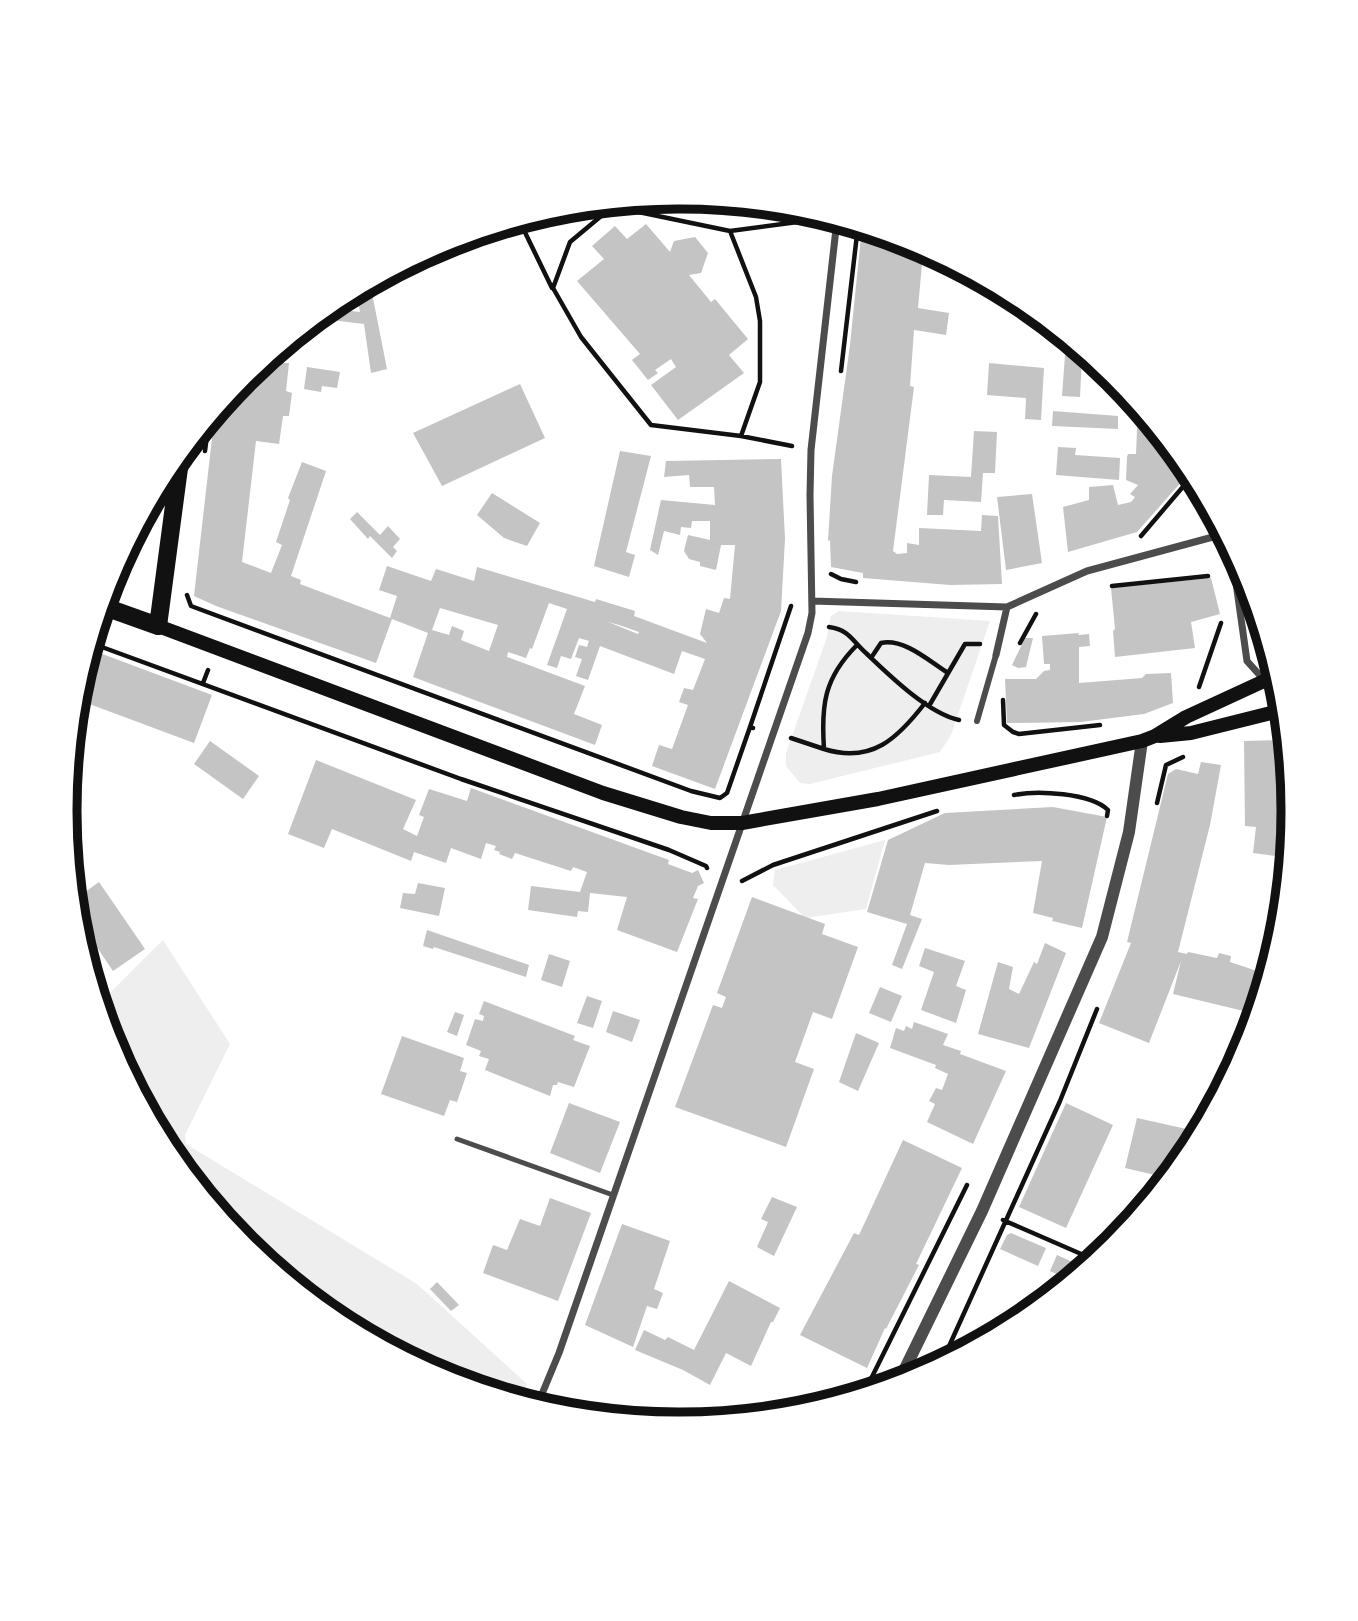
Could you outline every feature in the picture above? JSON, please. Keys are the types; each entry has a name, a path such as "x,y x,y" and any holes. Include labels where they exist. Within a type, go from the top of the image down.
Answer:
{"main road":[{"path":"158,626 178,476"},
{"path":"112,610 603,793 681,817 711,823 742,823 878,799 1149,738 1191,733 1272,712"},
{"path":"1149,738 1186,717 1266,682"}],"street":[{"path":"541,1396 559,1353 808,634 812,601 811,450 836,229"},
{"path":"812,601 1007,607 1087,571 1215,536"},
{"path":"1236,583 1247,661 1265,675"},
{"path":"977,721 1007,607"},
{"path":"905,1369 986,1200 1102,937 1129,832 1149,738"}],"lane":[{"path":"457,1139 613,1195"}],"path":[{"path":"631,211 730,231 802,221"},
{"path":"553,288 570,242 604,214"},
{"path":"523,229 580,337 651,425 741,436 792,446"},
{"path":"730,231 756,296 760,321 760,382 741,436"},
{"path":"841,378 857,235"},
{"path":"204,460 207,437"},
{"path":"1129,540 1142,536 1185,484"},
{"path":"828,567 832,576 865,583"},
{"path":"1101,588 1208,573 1216,575"},
{"path":"188,589 187,596 191,606 691,791 720,798 727,793 750,727"},
{"path":"1017,649 1031,622 1045,606"},
{"path":"223,629 227,619"},
{"path":"1197,692 1223,619"},
{"path":"829,627 844,629 870,658 927,704 956,720 1004,725"},
{"path":"870,658 881,643 888,642 903,646 948,673"},
{"path":"790,738 841,754 873,749 904,730 927,704 965,644 998,646"},
{"path":"824,749 822,719 827,688 845,656 857,645"},
{"path":"100,646 461,779 669,850 706,866 708,877"},
{"path":"203,683 208,670"},
{"path":"1002,691 1004,725 1013,735 1108,723"},
{"path":"1154,815 1166,765 1186,755"},
{"path":"1011,795 1047,792 1101,803 1108,810 1107,820 1110,821"},
{"path":"742,880 773,865 947,808"},
{"path":"669,850 673,839"},
{"path":"869,1382 972,1176"},
{"path":"999,1219 1084,1255"}],"shaded area":[{"path":"839,611 990,621 951,735 940,752 810,784 800,783 786,766 786,753 827,637 831,616"},
{"path":"885,840 866,909 805,918 773,885 775,870"},
{"path":"163,940 230,1044 185,1135 186,1144 417,1284 527,1384 523,1392 449,1367 378,1332 313,1288 253,1236 201,1177 158,1112 123,1041 106,993 108,995"}],"building":[{"path":"646,224 670,252 674,241 695,237 708,253 701,273 689,275 711,302 715,299 748,339 729,355 744,373 678,420 651,385 676,367 671,359 655,370 658,373 648,380 632,360 640,354 577,281 604,259 592,246 615,226 627,239"},
{"path":"861,237 931,264 922,264 918,308 949,313 946,335 914,330 910,386 914,387 893,551 897,554 907,553 907,543 919,545 919,528 981,531 982,515 998,516 1002,584 950,585 863,578 863,573 831,567 830,540 828,541 832,476 850,345"},
{"path":"372,293 387,369 371,373 364,324 331,320 345,310 360,312 358,302"},
{"path":"1065,355 1073,355 1082,363 1080,397 1062,396"},
{"path":"284,356 283,363 289,363 286,391 292,393 289,416 283,416 279,444 256,441 242,562 271,573 282,545 276,542 290,500 288,498 302,462 326,471 291,576 301,580 300,584 390,618 397,596 379,590 387,566 431,581 436,569 474,581 477,567 635,611 634,616 707,643 700,634 706,609 719,613 724,598 730,599 735,545 721,545 716,570 700,566 700,562 689,559 684,551 688,535 710,540 710,521 692,521 691,528 681,527 680,535 664,531 658,555 650,550 661,500 715,505 714,487 690,487 689,475 664,477 666,461 781,459 785,539 781,611 715,789 652,766 659,745 672,749 688,705 679,702 684,688 693,690 705,659 682,651 674,674 600,646 588,680 576,676 582,659 575,657 579,645 587,647 589,641 579,638 571,659 561,656 557,668 547,665 567,609 549,603 526,658 508,652 507,657 585,686 574,714 602,725 595,745 413,677 428,633 392,619 376,663 194,596 213,430 253,385","holes":["440,608 498,625 489,651 461,640 464,631 452,626 449,635 432,630","608,622 639,632 638,634"]},
{"path":"989,363 1044,368 1041,420 1025,419 1026,398 987,395"},
{"path":"307,367 340,372 337,388 322,386 321,392 304,389"},
{"path":"520,384 545,438 442,486 413,433"},
{"path":"1053,411 1118,416 1118,429 1052,426"},
{"path":"1137,420 1183,480 1137,532 1068,552 1063,507 1089,500 1089,487 1113,485 1118,505 1131,502 1135,497 1130,494 1138,485 1126,480 1127,457 1128,454 1136,454"},
{"path":"974,431 997,432 995,473 983,473 981,502 944,500 943,515 927,515 929,475 971,477"},
{"path":"1058,447 1076,448 1075,455 1120,458 1119,480 1056,475"},
{"path":"620,451 651,456 626,552 635,555 629,577 594,566"},
{"path":"492,493 540,523 527,546 504,538 477,515"},
{"path":"1032,494 1042,563 1006,570 997,497"},
{"path":"357,512 380,535 388,526 400,539 393,547 397,551 392,558 370,536 368,539 350,519"},
{"path":"1211,578 1220,614 1191,622 1195,648 1115,657 1111,588"},
{"path":"1079,633 1078,635 1089,634 1090,646 1079,647 1079,683 1171,673 1173,703 1144,714 1081,722 1007,723 1005,679 1036,679 1044,671 1050,670 1050,664 1044,664 1042,636"},
{"path":"1025,638 1033,638 1026,667 1018,668 1012,665"},
{"path":"99,653 212,695 194,743 87,703"},
{"path":"1277,740 1281,810 1279,856 1253,853 1256,827 1245,826 1244,741"},
{"path":"210,741 259,776 243,799 194,764"},
{"path":"316,760 416,800 403,829 417,836 424,817 419,815 429,789 467,801 471,788 669,860 668,864 692,873 698,870 704,883 698,886 693,898 698,899 677,952 617,930 627,897 590,893 588,912 578,911 577,917 528,910 531,886 580,892 587,872 573,867 571,871 515,853 512,859 494,850 496,846 486,843 481,859 451,848 446,863 414,852 411,861 332,829 324,848 288,834"},
{"path":"1201,762 1221,765 1210,825 1178,952 1217,958 1219,953 1231,956 1230,962 1257,971 1256,979 1246,1012 1173,994 1181,961 1149,1043 1099,1023 1131,943 1127,942 1168,774 1176,769 1198,774"},
{"path":"1053,807 1107,817 1082,928 1033,913 1042,861 949,865 925,863 910,915 922,919 902,969 892,965 907,924 867,912 888,840 945,813"},
{"path":"99,882 145,949 113,971 92,940 83,894"},
{"path":"418,883 445,888 439,916 400,908 403,893 415,894"},
{"path":"752,897 825,924 822,934 858,947 832,1019 813,1012 795,1062 814,1069 786,1147 675,1107 713,1005 722,1008 726,997 717,993"},
{"path":"427,930 529,965 526,977 434,947 423,946"},
{"path":"1045,943 1066,953 1029,1048 978,1034 998,962 1013,967 1009,989 1019,994 1034,962 1037,964"},
{"path":"925,948 965,961 956,986 966,990 956,1023 921,1010 934,972 919,966"},
{"path":"549,954 570,961 562,987 541,980"},
{"path":"880,987 902,996 891,1022 869,1013"},
{"path":"587,996 602,1001 593,1028 577,1023"},
{"path":"484,1001 575,1036 573,1040 590,1046 574,1087 558,1082 553,1085 550,1096 485,1070 489,1059 479,1056 481,1051 466,1045 475,1019 483,1021 484,1016 479,1014"},
{"path":"613,1011 640,1020 632,1042 606,1032"},
{"path":"455,1012 464,1015 457,1036 447,1032"},
{"path":"914,1022 948,1034 943,1045 1006,1071 973,1144 927,1122 935,1104 929,1101 936,1088 942,1090 948,1074 935,1068 936,1065 890,1048 896,1028 904,1031 906,1026 912,1029"},
{"path":"856,1033 879,1043 858,1091 839,1082"},
{"path":"402,1036 464,1058 460,1071 467,1073 457,1102 450,1100 444,1116 381,1094"},
{"path":"569,1103 620,1122 600,1173 550,1153"},
{"path":"1066,1103 1113,1125 1066,1228 1019,1207"},
{"path":"1137,1118 1189,1130 1158,1176 1125,1168"},
{"path":"903,1140 962,1168 916,1264 919,1265 867,1368 800,1335 854,1233 859,1235"},
{"path":"772,1197 797,1207 774,1256 757,1247 768,1222 761,1219"},
{"path":"550,1198 591,1213 558,1301 483,1273 493,1245 507,1250 520,1219 540,1226"},
{"path":"622,1224 670,1241 654,1289 663,1293 657,1309 647,1306 633,1347 585,1325"},
{"path":"1011,1233 1046,1248 1038,1266 1000,1249 1007,1235"},
{"path":"1057,1255 1076,1263 1060,1276 1050,1271"},
{"path":"729,1281 780,1308 751,1366 726,1353 710,1385 683,1370 635,1350 644,1330 665,1340 668,1337 694,1350"},
{"path":"437,1282 459,1305 451,1311 430,1289"}]}
